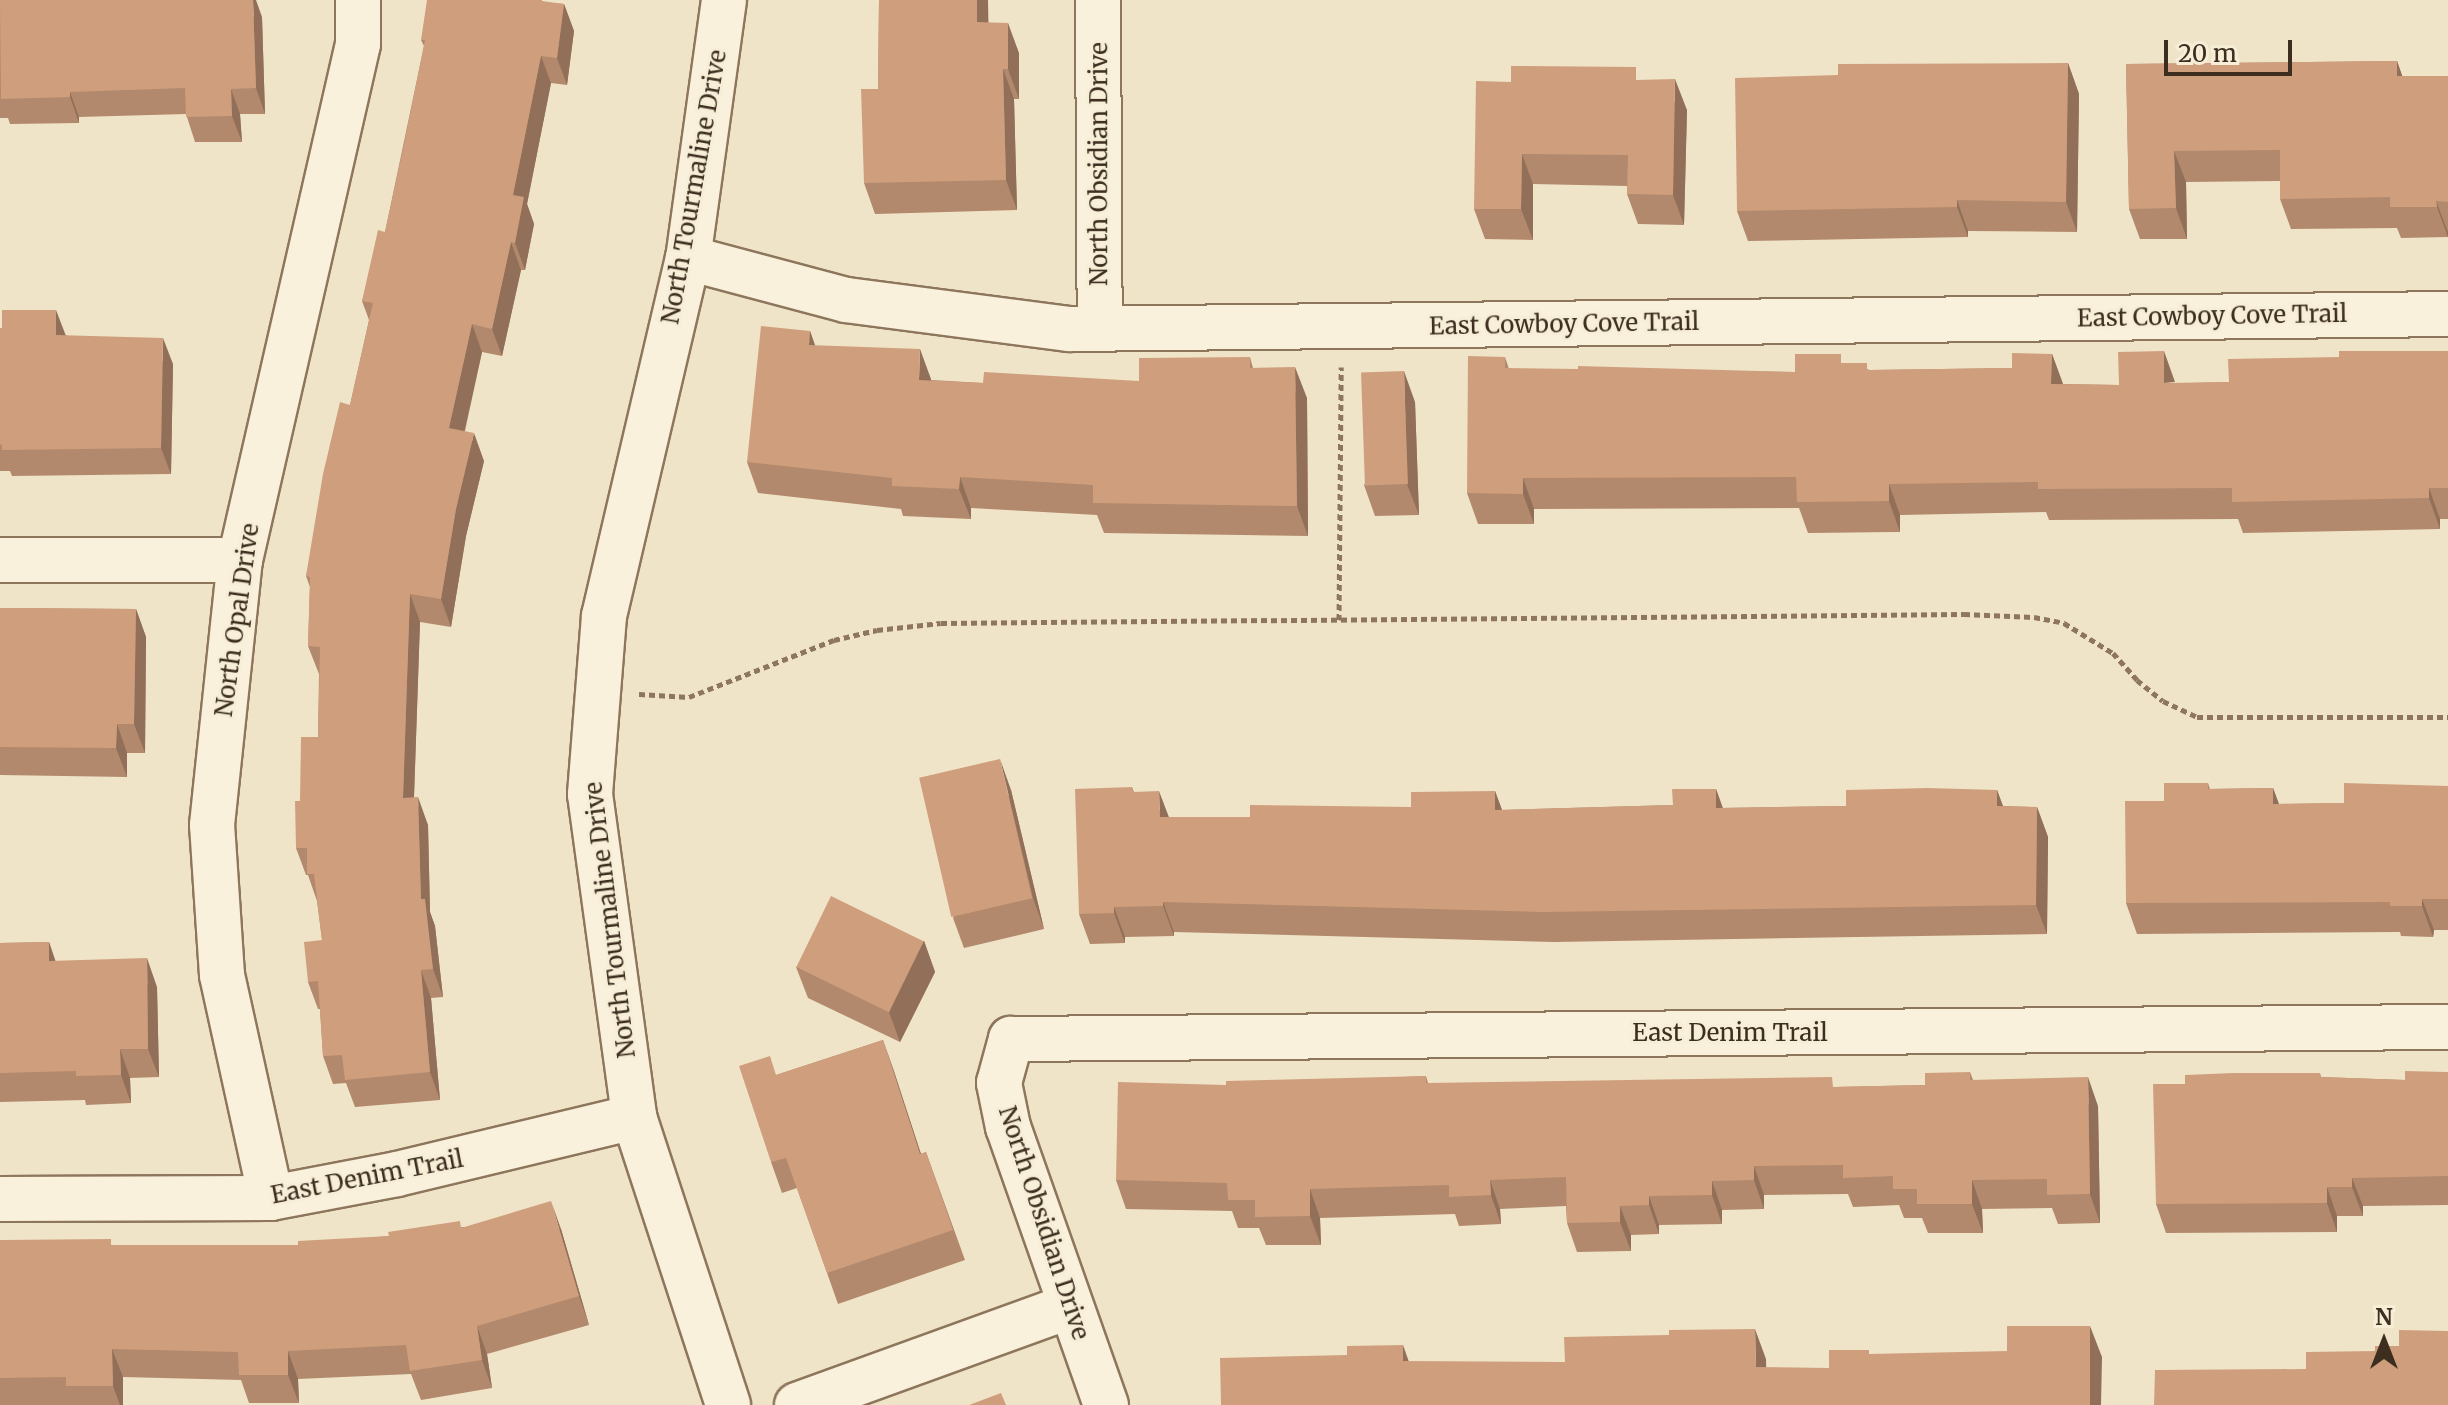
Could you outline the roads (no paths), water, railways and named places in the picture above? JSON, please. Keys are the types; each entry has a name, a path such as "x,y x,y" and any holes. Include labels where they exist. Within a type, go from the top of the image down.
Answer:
{"street":[{"name":"North Opal Drive","path":"271,1198 222,975 212,825 240,560 358,44 358,0"},
{"name":"North Tourmaline Drive","path":"724,0 688,258 604,616 590,794 634,1117 728,1405"},
{"name":"North Obsidian Drive","path":"1098,0 1100,328"},
{"name":"East Cowboy Cove Trail","path":"688,258 846,300 1069,329 2448,314"},
{"path":"0,560 240,560"},
{"name":"East Denim Trail","path":"1011,1039 2448,1027"},
{"name":"North Obsidian Drive","path":"1011,1039 999,1083 1008,1127 1106,1405"},
{"name":"East Denim Trail","path":"0,1199 271,1198 397,1174 634,1117"},
{"path":"797,1405 1070,1306"}]}
